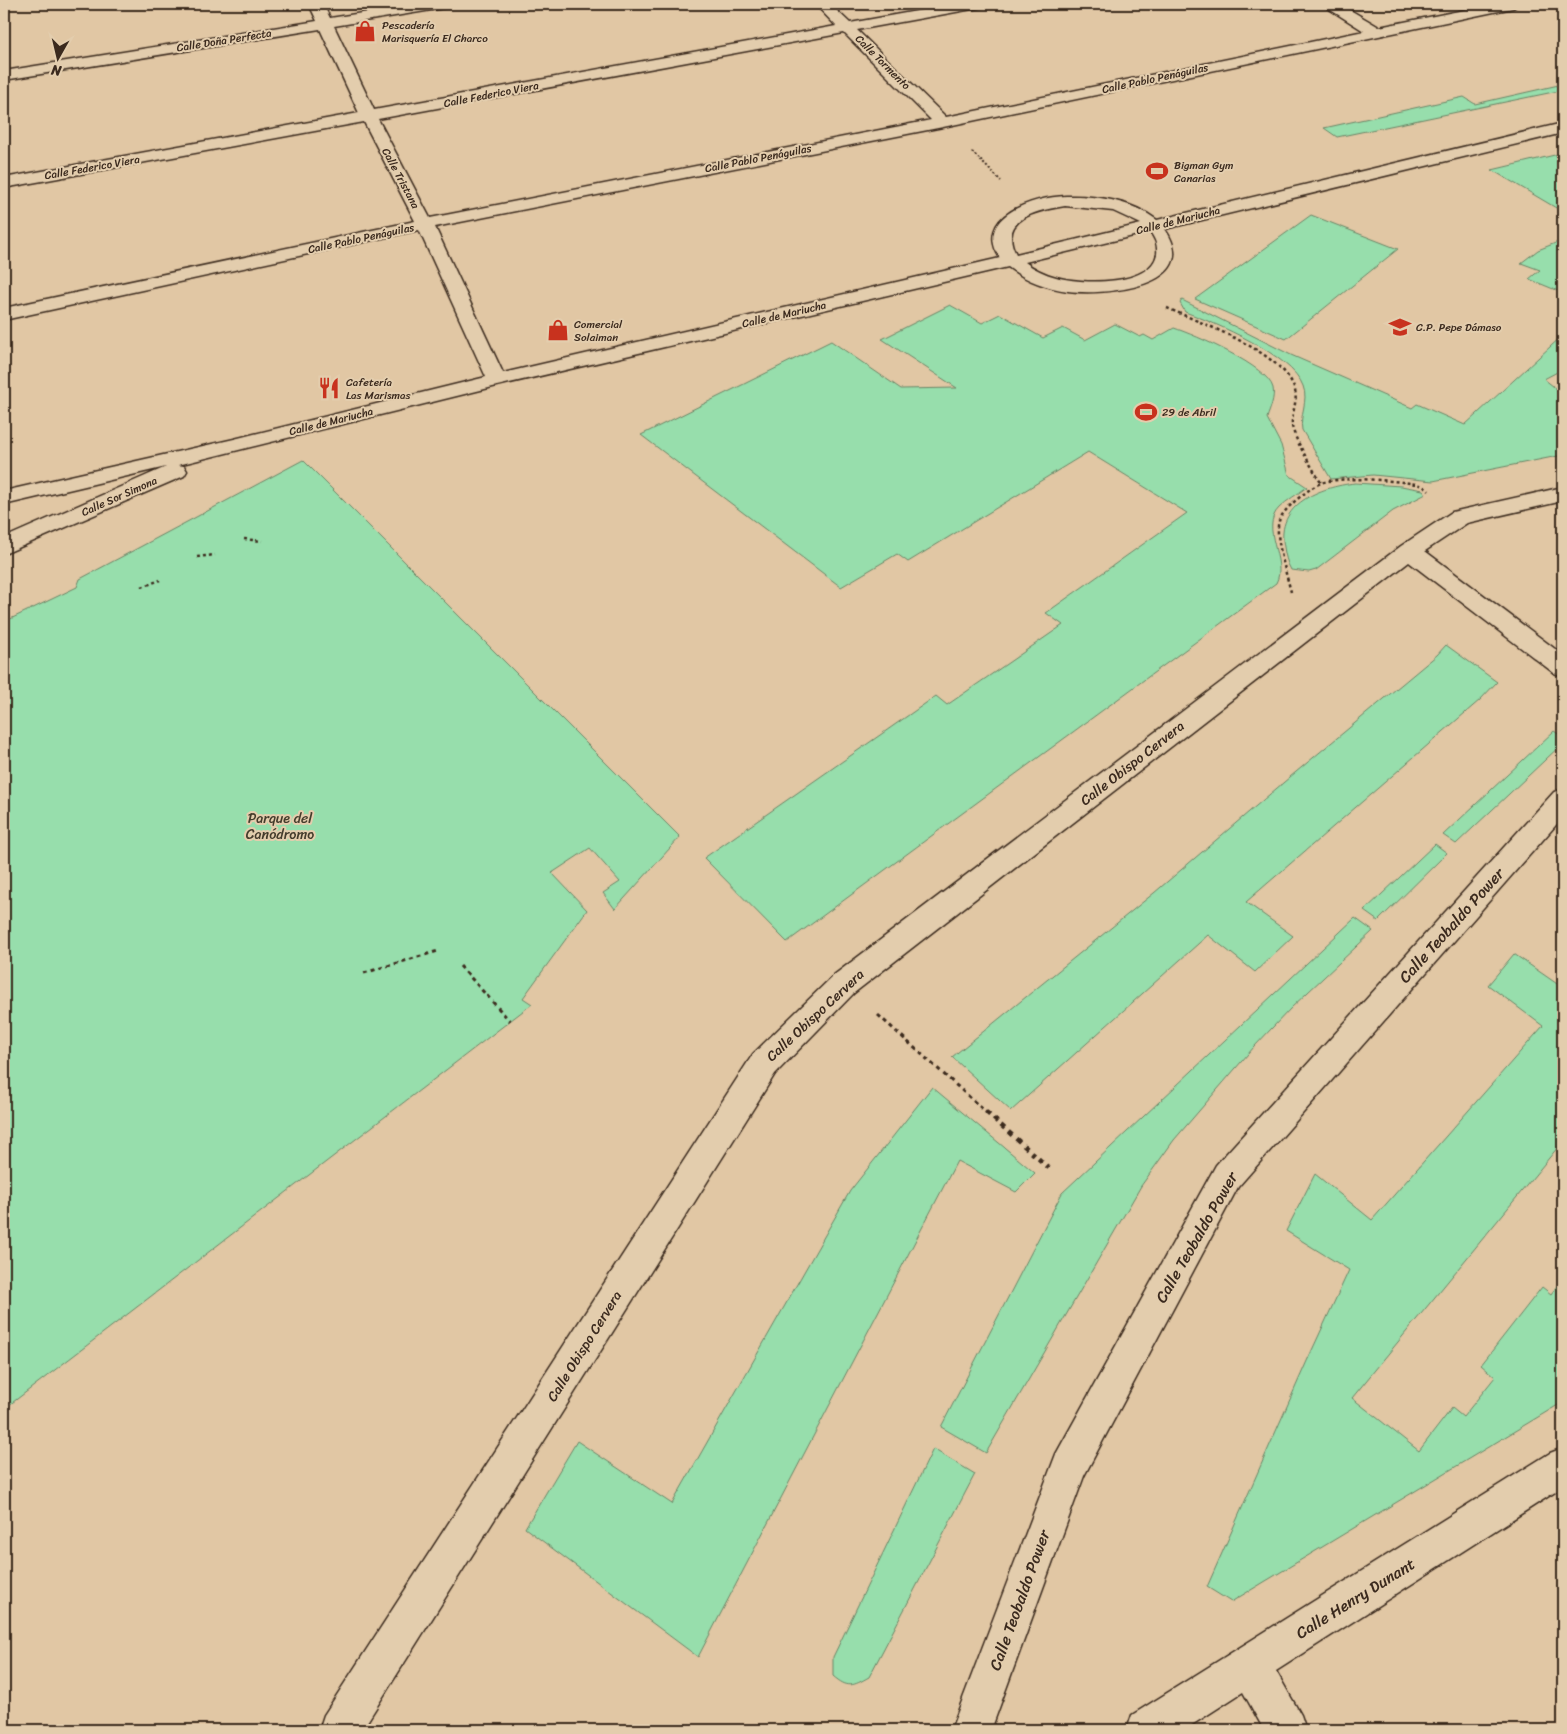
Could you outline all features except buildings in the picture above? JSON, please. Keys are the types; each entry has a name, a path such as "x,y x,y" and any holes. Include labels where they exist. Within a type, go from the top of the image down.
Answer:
{"street":[{"name":"Calle Tristana","path":"316,4 369,117 425,224 497,380"},
{"name":"Calle Doña Perfecta","path":"4,76 444,4"},
{"name":"Calle Tormento","path":"822,4 848,27 943,122"},
{"name":"Calle Federico Viera","path":"4,183 978,4"},
{"path":"1331,4 1376,32"},
{"name":"Calle Pablo Penáguilas","path":"4,314 425,224 943,122 1513,4"},
{"name":"Calle de Mariucha","path":"4,498 234,445 497,380 1563,128"},
{"path":"1065,201 1091,202 1116,207 1137,215 1154,226 1165,240 1167,255 1158,269 1140,280 1115,286 1086,287 1056,283 1030,273 1011,260 1002,247 1001,233 1008,221 1028,209 1042,204 1065,201"},
{"name":"Calle Sor Simona","path":"4,547 234,445"},
{"name":"Calle Obispo Cervera","path":"339,1730 764,1064 844,984 1409,551 1460,517 1563,494"},
{"path":"1409,551 1563,667"},
{"name":"Calle Teobaldo Power","path":"971,1730 1069,1467 1227,1176 1563,799"},
{"name":"Calle Henry Dunant","path":"1147,1730 1563,1466"},
{"path":"1250,1665 1286,1730"}],"path":[{"path":"943,122 1028,209"},
{"path":"1185,316 1246,344 1275,364 1290,378 1295,388 1296,399 1291,425 1292,431 1321,483"},
{"path":"1285,571 1279,544 1278,522 1285,509 1321,483 1372,479 1422,485"},
{"path":"244,539 262,540"},
{"path":"197,557 215,555"},
{"path":"142,587 160,580"},
{"path":"364,972 438,951"},
{"path":"460,966 510,1021"},
{"path":"844,984 1049,1168"}],"green space":[{"path":"1563,84 1563,90 1337,137 1324,128 1464,97 1475,104"},
{"path":"1563,153 1563,212 1492,170"},
{"path":"1311,215 1398,249 1286,339 1195,299"},
{"path":"1563,240 1563,293 1529,279 1540,270 1521,263 1538,250"},
{"path":"1182,300 1291,355 1412,408 1417,404 1465,425 1563,335 1563,369 1544,379 1563,394 1563,455 1433,481 1373,475 1331,479 1302,430 1305,392 1296,374 1269,352 1233,332 1185,312 1180,303"},
{"path":"950,305 982,323 1000,314 1043,338 1063,328 1085,340 1115,324 1140,337 1144,335 1153,340 1174,328 1230,352 1258,370 1268,379 1273,388 1273,396 1267,418 1281,445 1289,475 1307,487 1282,505 1274,516 1272,535 1279,565 1276,583 787,942 704,858 936,696 947,705 1063,625 1046,613 1187,513 1088,452 908,562 897,554 841,587 641,435 831,341 901,389 957,388 882,339"},
{"name":"Parque del Canódromo","path":"303,460 680,837 615,909 603,893 620,882 590,848 552,873 587,910 523,998 532,1004 4,1409 4,622 77,587 80,579"},
{"path":"1355,483 1401,486 1423,490 1426,494 1393,511 1316,570 1309,572 1291,570 1285,553 1283,532 1286,519 1293,509 1303,500 1315,494 1342,485"},
{"path":"1446,645 1497,682 1480,700 1246,902 1293,936 1255,972 1208,935 1011,1111 952,1057 1154,893 1437,655"},
{"path":"1554,731 1563,737 1563,743 1456,844 1443,835"},
{"path":"1435,844 1447,853 1378,921 1364,911"},
{"path":"1355,918 1373,931 1291,1008 1254,1047 1174,1140 1141,1186 986,1453 941,1427 1062,1193"},
{"path":"1514,954 1563,988 1563,1141 1352,1398 1419,1451 1452,1408 1463,1417 1495,1377 1481,1365 1542,1287 1551,1294 1563,1278 1563,1402 1231,1602 1207,1587 1349,1270 1286,1231 1315,1174 1372,1220 1543,1026 1488,985"},
{"path":"932,1087 1035,1173 1016,1192 957,1161 698,1657 525,1528 577,1441 672,1504 850,1191"},
{"path":"933,1449 975,1474 869,1677 851,1685 843,1683 833,1676 833,1657"}],"place":[{"name":"Pescadería Marisquería El Charco","path":"365,31"},
{"name":"Bigman Gym Canarias","path":"1157,171"},
{"name":"C.P. Pepe Dámaso","path":"1400,327"},
{"name":"Comercial Solaiman","path":"558,330"},
{"name":"Cafetería Las Marismas","path":"329,388"},
{"name":"29 de Abril","path":"1146,412"}]}
